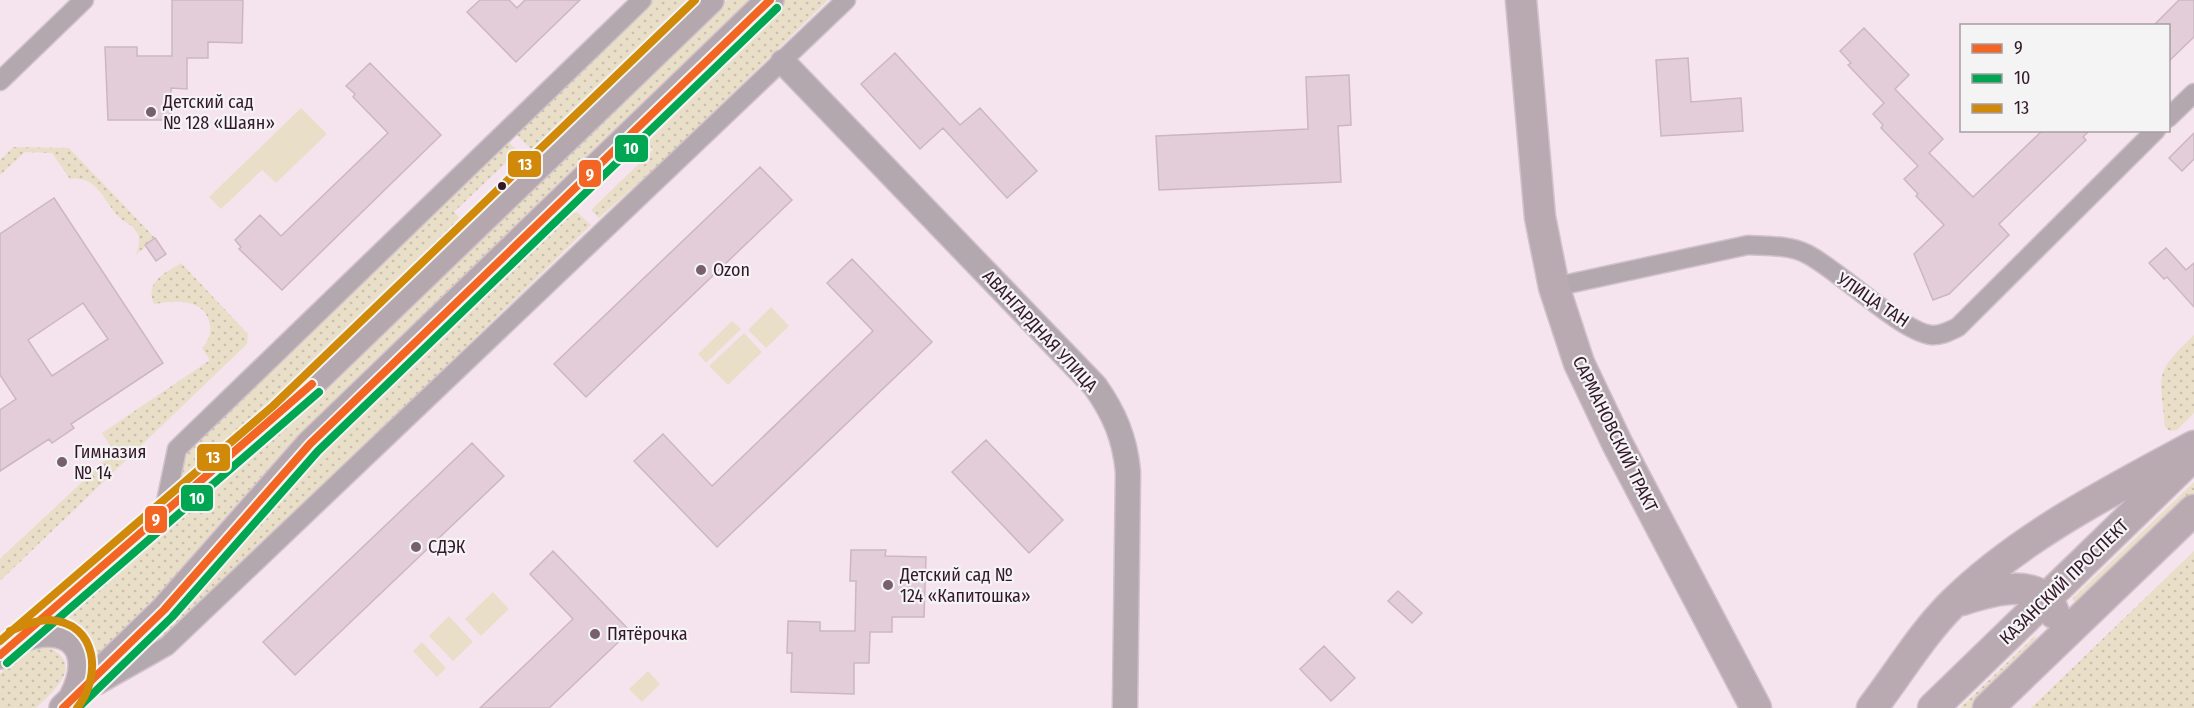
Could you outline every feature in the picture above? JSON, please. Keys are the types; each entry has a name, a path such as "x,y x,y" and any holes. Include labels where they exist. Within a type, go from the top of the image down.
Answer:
{"main road":[{"path":"7,648 280,414 710,0"},
{"path":"67,704 164,610 310,444 770,0"},
{"name":"САРМАНОВСКИЙ ТРАКТ","path":"1521,0 1540,217 1554,287 1578,363 1617,443 1756,707"},
{"path":"1873,706 1916,644 1953,602 2050,526 2194,446"},
{"name":"КАЗАНСКИЙ ПРОСПЕКТ","path":"1934,708 2194,455"},
{"path":"1988,708 2194,510"},
{"path":"1953,602 1991,590 2033,590 2050,602 2055,616 2053,628 2016,682"},
{"path":"7,648 50,631 72,640 80,650 84,664 81,681 67,704"}],"street":[{"path":"0,81 84,0"},
{"path":"162,516 177,449 642,0"},
{"path":"67,704 166,646 846,0"},
{"name":"АВАНГАРДНАЯ УЛИЦА","path":"783,62 1095,386 1110,408 1123,437 1128,472 1125,708"},
{"path":"2170,117 2194,93"},
{"name":"УЛИЦА ТАН","path":"1554,287 1748,245 1774,246 1806,253 1907,325 1931,335 1945,333 1958,327 2154,132"}],"shaded area":[{"path":"652,0 696,0 571,121 531,149 514,132"},
{"path":"727,0 758,0 130,630 87,662 53,626 546,172"},
{"path":"784,0 828,0 673,152 599,218 591,210 653,150 648,143 679,102"},
{"path":"301,108 327,134 276,183 262,170 221,209 209,197"},
{"path":"506,140 518,151 454,212 459,217 431,256 266,413 176,489 189,448"},
{"path":"13,147 69,148 155,238 136,255 139,241 135,229 116,214 92,184 79,179 70,179 52,153 25,152 0,175 0,160"},
{"path":"577,212 591,225 168,638 145,651 314,456 545,228"},
{"path":"181,263 248,334 247,344 0,581 0,559 114,452 102,433 210,360 202,348 209,338 210,329 208,317 203,310 189,303 154,304 152,290 154,284"},
{"path":"771,307 789,326 766,348 748,330"},
{"path":"732,321 741,329 706,363 698,354"},
{"path":"744,333 762,352 728,385 709,366"},
{"path":"2194,335 2194,413 2177,430 2170,431 2165,427 2162,375 2171,358"},
{"path":"2194,482 2194,495 2079,606 2072,599"},
{"path":"2194,551 2194,708 2031,708"},
{"path":"493,592 509,609 481,636 465,619"},
{"path":"449,616 473,642 453,661 429,636"},
{"path":"2036,635 2035,645 2030,653 1973,708 1960,708"},
{"path":"422,642 446,668 437,677 413,651"},
{"path":"43,645 63,659 66,667 59,684 36,708 0,708 0,674 29,647"},
{"path":"648,671 660,684 642,702 629,689"}],"building":[{"path":"172,0 243,0 242,43 208,42 208,58 187,58 187,89 171,88 171,120 108,120 105,47 137,47 137,56 172,56"},
{"path":"480,0 509,0 517,8 525,0 580,0 516,62 467,12"},
{"path":"2179,0 2194,0 2194,37 2170,60 2170,24 2155,24"},
{"path":"1864,28 1909,75 1895,89 1943,139 1929,153 1973,197 2041,132 2088,132 2083,137 2086,140 1999,224 2009,235 1949,294 1933,300 1914,254 1944,225 1916,196 1918,194 1904,179 1918,166 1881,128 1883,125 1873,114 1884,103 1848,65 1851,63 1840,51"},
{"path":"895,53 960,125 980,108 1037,171 1007,198 943,128 920,149 861,84"},
{"path":"1688,58 1691,102 1741,98 1743,131 1661,136 1656,60"},
{"path":"370,63 441,135 282,290 239,249 241,247 235,240 260,215 281,236 388,133 353,97 355,94 346,86"},
{"path":"1349,75 1351,125 1338,126 1341,182 1159,190 1156,136 1308,129 1306,77"},
{"path":"2194,133 2194,159 2182,171 2169,158"},
{"path":"760,167 792,200 586,397 554,364"},
{"path":"54,198 163,363 71,424 74,428 52,443 49,439 0,471 0,410 16,399 0,375 0,234","holes":["83,303 108,339 52,376 28,340"]},
{"path":"155,238 166,254 156,261 145,245"},
{"path":"2166,248 2186,270 2194,263 2194,307 2167,277 2164,279 2149,263"},
{"path":"852,259 932,342 717,547 634,461 663,434 712,486 873,331 827,283"},
{"path":"986,440 1063,520 1029,553 952,472"},
{"path":"472,443 504,476 295,675 263,642"},
{"path":"851,550 886,550 885,556 926,557 924,617 892,617 892,632 870,632 869,663 854,663 854,694 791,692 792,653 787,653 788,621 820,622 820,631 855,631 856,581 850,581"},
{"path":"553,551 630,631 549,708 480,708 573,619 530,574"},
{"path":"1398,591 1422,613 1412,623 1388,601"},
{"path":"1324,646 1355,678 1331,701 1300,669"}],"transit line":[{"name":"13","path":"0,641 273,406 695,0"},
{"name":"9","path":"63,708 164,610 310,444 770,0"},
{"name":"10","path":"78,708 172,617 318,451 777,8"},
{"name":"9","path":"0,655 312,384"},
{"name":"10","path":"7,663 319,392"},
{"name":"13","path":"10,631 45,620 66,623 78,631 86,641 91,654 92,667 90,682 77,708"}],"place":[{"name":"Детский сад № 128 «Шаян»","path":"151,112"},
{"name":"Ozon","path":"701,270"},
{"name":"Гимназия № 14","path":"62,462"},
{"name":"СДЭК","path":"416,547"},
{"name":"Детский сад № 124 «Капитошка»","path":"888,585"},
{"name":"Пятёрочка","path":"595,634"}]}
